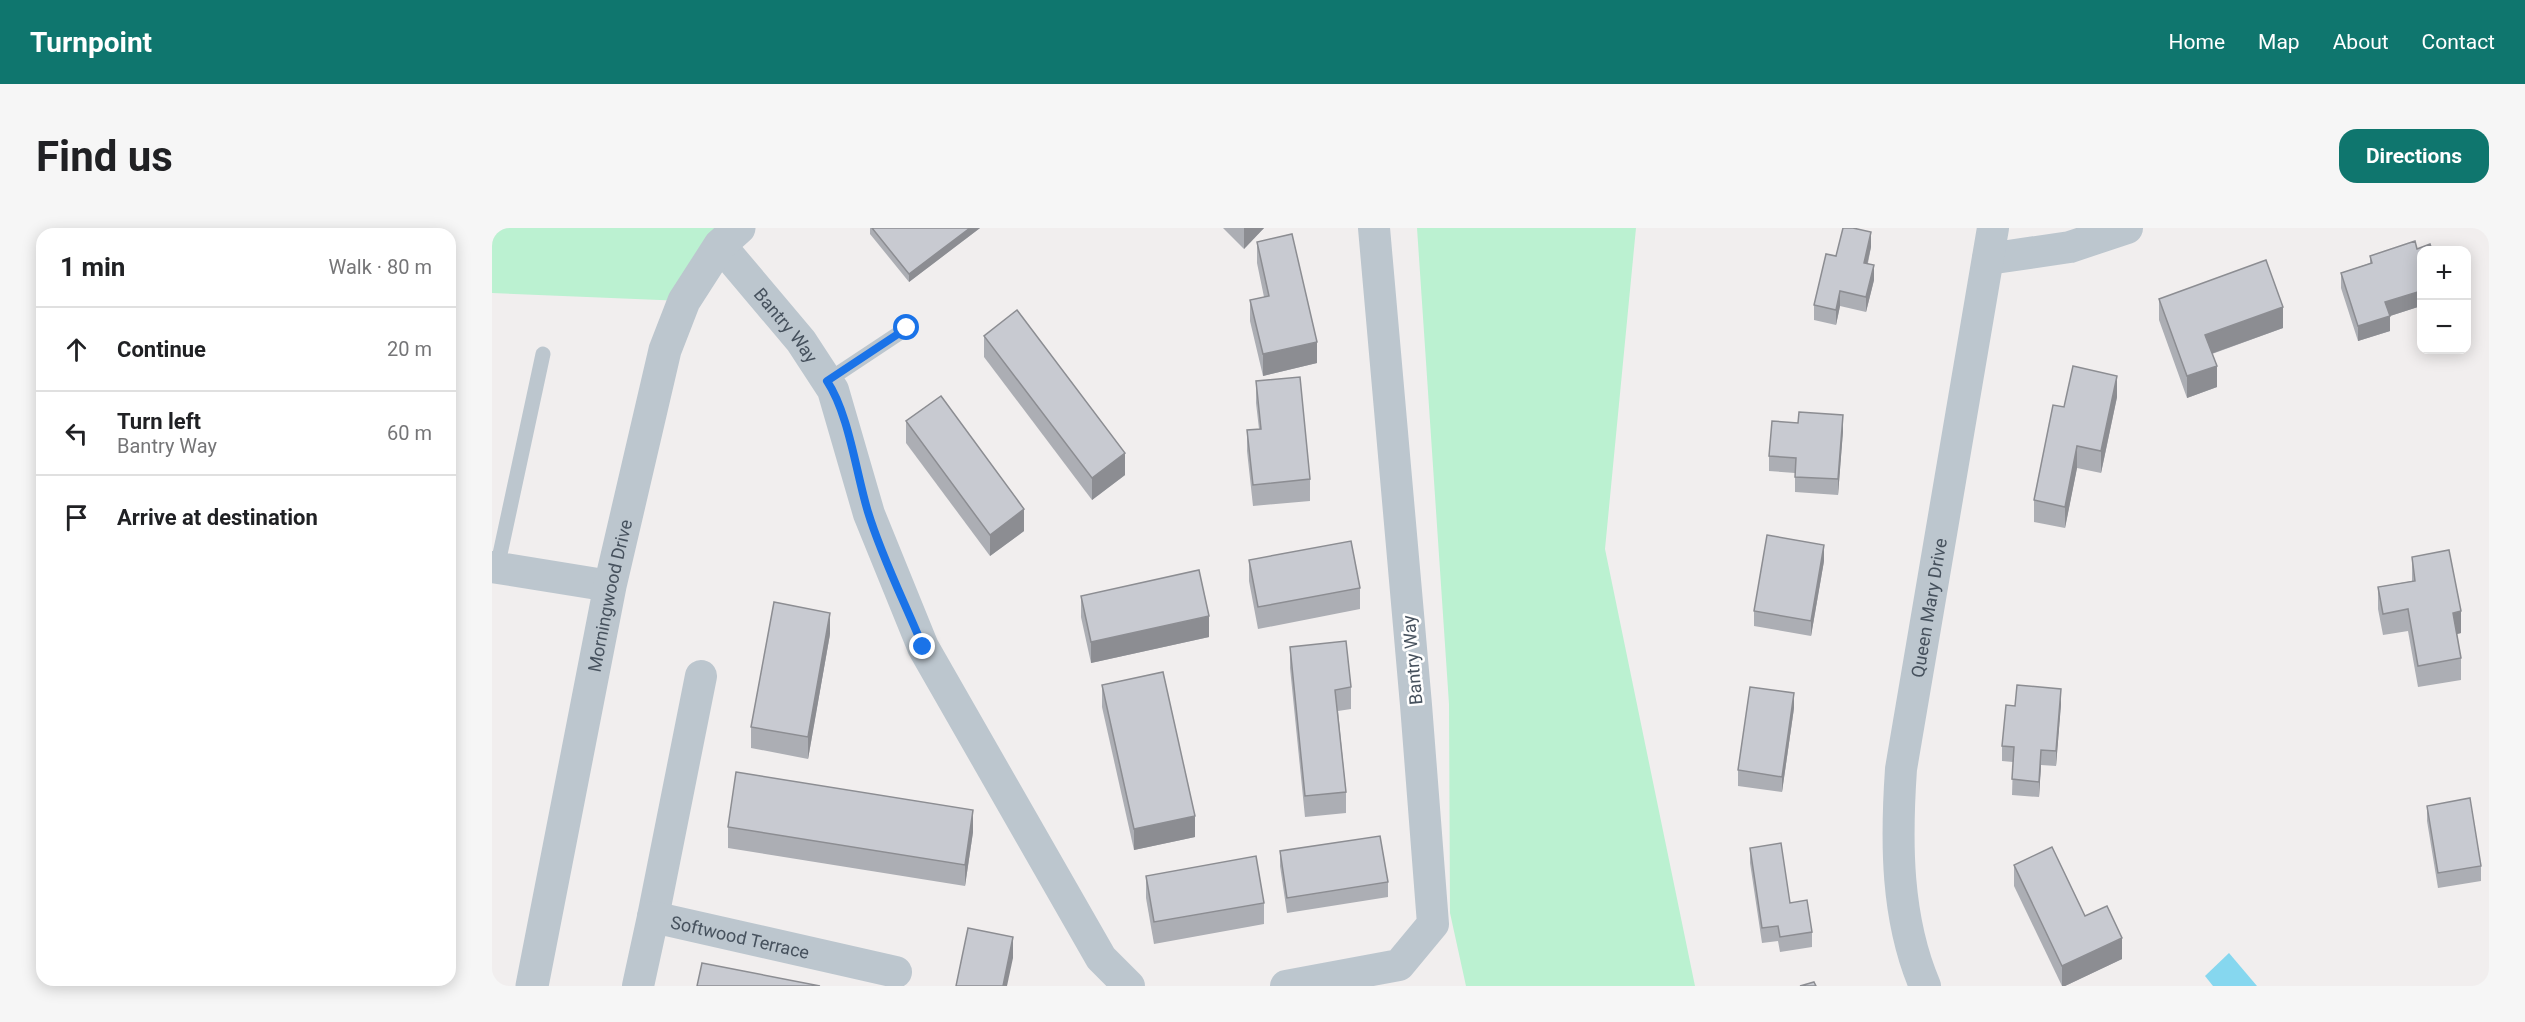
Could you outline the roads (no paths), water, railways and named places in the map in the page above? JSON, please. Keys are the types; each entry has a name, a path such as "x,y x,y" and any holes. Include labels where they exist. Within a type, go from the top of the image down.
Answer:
{"street":[{"name":"Bantry Way","path":"1286,986 1399,965 1433,924 1374,228"},
{"name":"Queen Mary Drive","path":"1925,986 1905,918 1900,887 1898,809 1901,769 1993,228"},
{"path":"1988,259 2070,247 2127,228"},
{"name":"Bantry Way","path":"729,237 833,390 850,442 868,514 923,647 1101,958 1129,986"},
{"name":"Morningwood Drive","path":"532,986 610,586 665,350 684,301 729,237"},
{"path":"494,567 610,586"},
{"path":"654,917 701,676"},
{"name":"Softwood Terrace","path":"638,986 654,917 896,972"}],"lane":[{"path":"827,381 907,328"},
{"path":"494,567 543,354"}],"water":[{"path":"2229,953 2257,986 2213,986 2205,976"}]}
